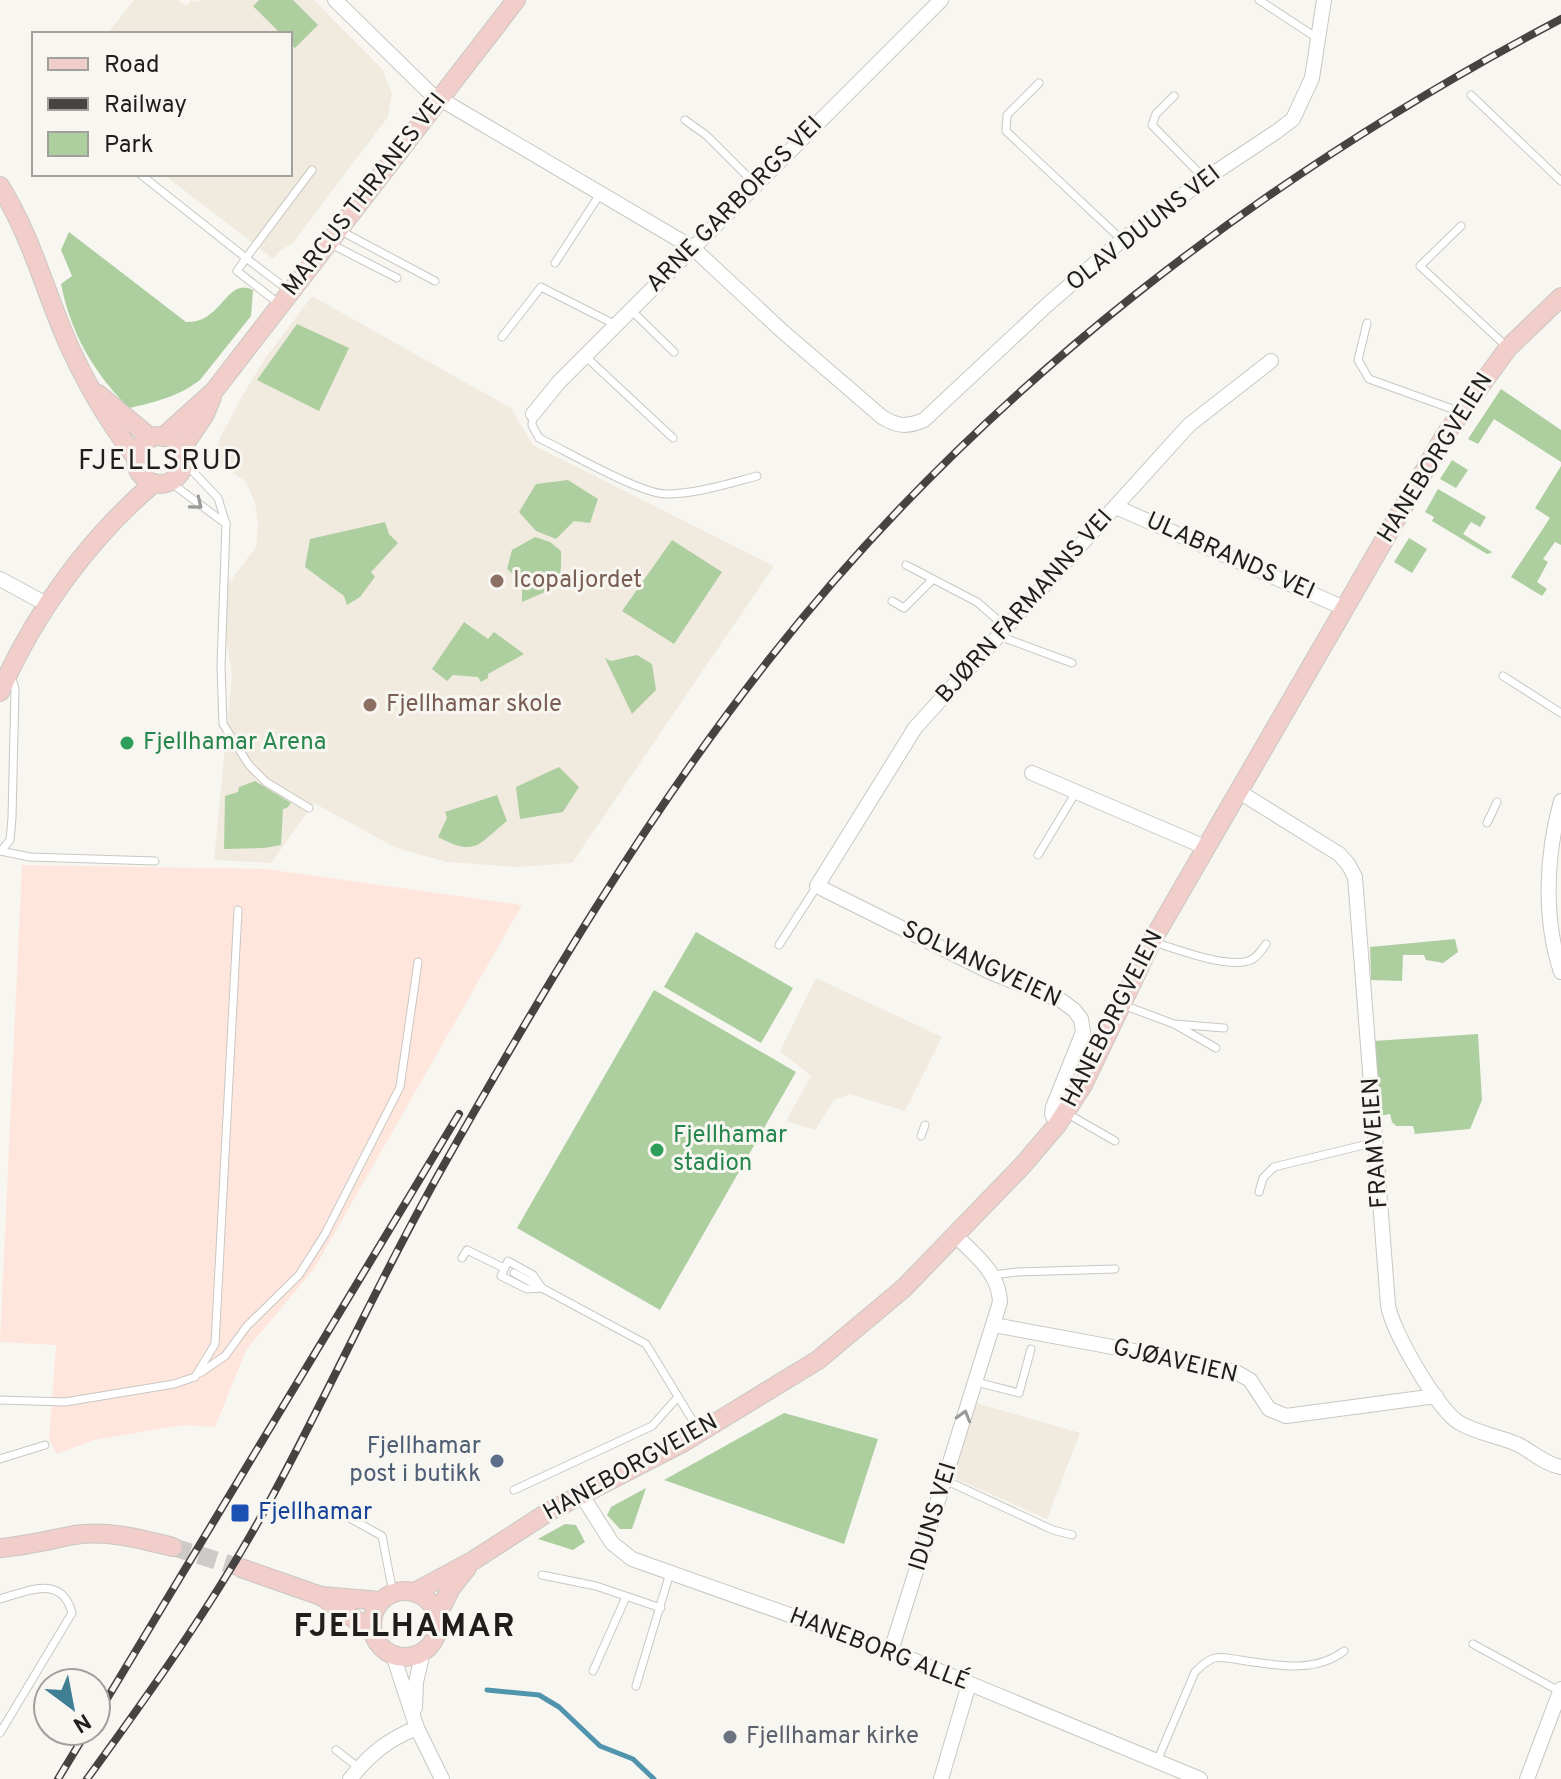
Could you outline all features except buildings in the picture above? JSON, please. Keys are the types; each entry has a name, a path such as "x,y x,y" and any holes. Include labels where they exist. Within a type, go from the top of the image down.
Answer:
{"main road":[{"name":"MARCUS THRANES VEI","path":"157,437 214,391 516,0"},
{"path":"0,186 30,243 70,349 107,418 137,463 143,478 162,483"},
{"name":"HANEBORGVEIEN","path":"415,1592 474,1560 550,1511 700,1433 803,1371 904,1288 956,1236 1062,1119 1093,1065 1152,941 1460,412 1508,348 1561,297"},
{"name":"MARCUS THRANES VEI","path":"182,456 214,391"},
{"path":"95,392 157,437 171,439 182,456 179,474 115,517"},
{"path":"0,692 48,605 115,517 141,446 157,437"},
{"path":"0,1548 28,1546 75,1535 108,1534 173,1547"},
{"path":"0,1558 28,1546"},
{"name":"HANEBORGVEIEN","path":"437,1616 451,1588 474,1560"},
{"path":"241,1568 321,1596 372,1631"},
{"path":"321,1596 387,1597 415,1592 427,1599 437,1616 436,1636 423,1652 404,1657 393,1655 376,1641 372,1631 374,1613 387,1597"}],"street":[{"path":"335,0 405,72 439,99 693,248"},
{"name":"ARNE GARBORGS VEI","path":"533,414 559,382 941,0"},
{"name":"OLAV DUUNS VEI","path":"693,248 781,330 882,417 895,425 909,427 924,420 1122,240 1293,119 1312,78 1324,0"},
{"name":"BJØRN FARMANNS VEI","path":"817,886 915,728 1189,425 1271,361"},
{"name":"ULABRANDS VEI","path":"1116,507 1344,608"},
{"path":"0,579 48,605"},
{"path":"1032,773 1205,847"},
{"name":"FRAMVEIEN","path":"1238,791 1339,854 1355,877 1390,1320 1436,1396 1455,1420 1520,1445 1534,1456 1561,1467"},
{"path":"1561,801 1554,828 1549,879 1550,925 1561,972"},
{"name":"SOLVANGVEIEN","path":"817,886 990,972 1062,1001 1074,1010 1081,1019 1083,1032 1053,1107 1052,1114 1062,1119"},
{"path":"956,1236 993,1275"},
{"name":"IDUNS VEI","path":"891,1651 973,1382 994,1325 1000,1302 999,1288 993,1275"},
{"name":"GJØAVEIEN","path":"994,1325 1236,1372 1250,1380 1269,1409 1286,1416 1436,1396"},
{"name":"HANEBORG ALLÉ","path":"581,1494 618,1550 632,1559 891,1651 1200,1779"},
{"path":"416,1722 416,1682 423,1652"},
{"path":"393,1655 416,1722 442,1779"},
{"path":"941,1779 969,1684"},
{"path":"1527,1779 1560,1690"},
{"path":"354,1774 375,1750 416,1722"}],"lane":[{"path":"1259,0 1319,39"},
{"path":"1039,83 1007,115 1006,131 1122,240"},
{"path":"1471,95 1561,181"},
{"path":"1174,96 1156,114 1152,125 1205,179"},
{"path":"685,120 706,135 756,185"},
{"path":"285,298 237,271 312,170"},
{"path":"143,176 246,258 285,298"},
{"path":"555,263 600,194"},
{"path":"1461,226 1420,266 1508,348"},
{"path":"332,236 397,278"},
{"path":"332,236 435,281"},
{"path":"502,337 541,287 616,325"},
{"path":"631,310 674,352"},
{"path":"1367,323 1358,360 1369,379 1460,412"},
{"path":"585,356 673,438"},
{"path":"533,414 532,425 539,438 641,488 661,494 716,487 757,476"},
{"path":"182,456 218,498 226,524 221,666 223,724 249,765 266,782 309,808"},
{"path":"162,483 226,524"},
{"path":"906,565 977,602 1002,631 1072,663"},
{"path":"892,601 904,608 932,580"},
{"path":"10,669 15,689 12,818 10,840 1,851 30,857 155,861"},
{"path":"1503,676 1561,713"},
{"path":"1038,855 1076,792"},
{"path":"1487,823 1497,802"},
{"path":"779,945 817,886"},
{"path":"195,1377 215,1344 238,910"},
{"path":"1152,941 1228,962 1246,962 1256,957 1266,944"},
{"path":"0,1400 65,1402 174,1384 195,1377 225,1356 247,1326 299,1275 325,1234 400,1087 418,962"},
{"path":"1121,1005 1174,1024 1216,1048"},
{"path":"1174,1024 1224,1028"},
{"path":"1062,1119 1115,1141"},
{"path":"921,1136 925,1125"},
{"path":"1259,1192 1263,1178 1274,1167 1376,1142"},
{"path":"462,1258 467,1250 504,1268"},
{"path":"508,1261 533,1275 542,1288 527,1289 501,1276 508,1261"},
{"path":"993,1275 1115,1269"},
{"path":"514,1273 646,1344 700,1433"},
{"path":"973,1382 1019,1393 1031,1349"},
{"path":"514,1490 652,1426 677,1398"},
{"path":"0,1459 45,1445"},
{"path":"945,1480 1053,1530 1072,1535"},
{"path":"337,1511 382,1536 387,1597"},
{"path":"636,1686 670,1573"},
{"path":"542,1575 596,1586 661,1608"},
{"path":"0,1599 41,1587 54,1589 65,1597 72,1613 0,1733"},
{"path":"593,1671 626,1597"},
{"path":"1473,1644 1560,1690"},
{"path":"1157,1761 1195,1672 1204,1662 1217,1657 1278,1665 1317,1665 1331,1661 1344,1651"},
{"path":"336,1750 354,1774"}],"shaded area":[{"path":"134,0 178,0 186,6 191,0 314,0 383,70 392,94 388,117 292,244 273,259 166,176 292,176 292,32 109,32"},
{"name":"Icopaljordet","path":"312,296 511,408 533,445 774,566 572,863 518,867 447,862 396,848 314,803 271,863 214,860 232,676 219,596 256,547 258,524 255,503 246,482 231,471 213,464 220,438 241,398 264,360"},
{"path":"22,865 266,869 522,905 314,1269 246,1350 215,1427 183,1425 94,1440 57,1454 49,1439 56,1345 0,1342"},
{"path":"816,978 942,1037 905,1111 850,1094 834,1100 815,1130 786,1121 811,1076 780,1051"},
{"path":"973,1402 1080,1433 1047,1519 952,1477"}],"green space":[{"path":"259,0 293,0 318,25 295,48 292,32 279,32 253,6"},
{"path":"69,232 186,322 208,315 236,289 244,287 253,290 251,316 200,380 175,395 129,408 95,367 71,320 61,284 72,276 61,250"},
{"path":"297,324 349,348 319,411 257,380"},
{"path":"1501,389 1561,430 1561,462 1494,419 1478,444 1468,439"},
{"path":"1452,460 1468,470 1456,488 1440,479"},
{"path":"1561,466 1561,545 1555,542 1543,559 1548,562 1537,582 1547,589 1542,596 1511,577 1550,518 1535,508"},
{"path":"568,480 598,499 590,523 574,521 556,539 536,531 519,512 536,484"},
{"path":"1438,489 1486,517 1480,527 1471,522 1463,534 1491,553 1487,554 1432,521 1434,517 1425,512"},
{"path":"385,522 389,534 398,543 371,572 375,577 360,597 347,605 344,596 305,567 310,539"},
{"path":"535,537 550,542 561,551 560,574 555,586 522,602 522,582 507,569 512,550"},
{"path":"1409,538 1427,549 1412,573 1394,562"},
{"path":"672,540 722,572 674,644 622,611"},
{"path":"464,622 488,639 494,632 524,654 488,674 488,678 481,682 478,677 453,675 447,681 432,669"},
{"path":"637,655 652,664 656,690 632,714 605,658 611,661"},
{"path":"559,767 579,787 563,812 520,819 516,787"},
{"path":"255,781 291,803 283,809 281,845 224,849 225,796"},
{"path":"497,795 507,821 482,842 469,847 438,837 447,818 445,812"},
{"path":"696,932 793,988 761,1043 664,987"},
{"path":"1455,939 1458,952 1443,963 1426,960 1424,955 1403,955 1402,981 1371,980 1370,947"},
{"name":"Fjellhamar stadion","path":"654,990 796,1072 660,1310 517,1228"},
{"path":"1478,1034 1482,1100 1470,1129 1415,1134 1413,1126 1396,1126 1390,1114 1379,1116 1374,1041"},
{"path":"784,1413 878,1439 844,1544 664,1480"},
{"path":"646,1488 632,1529 620,1529 607,1515 611,1507"},
{"path":"565,1524 576,1525 585,1542 573,1550 538,1539"}],"waterway":[{"path":"487,1690 539,1695 559,1707 600,1746 633,1759 654,1779"}],"tunnel":[{"path":"173,1547 241,1568"}],"railway":[{"path":"87,1779 179,1650 242,1549 478,1104 596,907 725,717 853,559 941,466 1035,379 1133,297 1235,220 1341,148 1450,81 1561,19"},
{"path":"112,1690 459,1114"},
{"path":"58,1779 77,1747"}],"place":[{"name":"Icopaljordet","path":"497,581"},
{"name":"Fjellhamar skole","path":"370,705"},
{"name":"Fjellhamar Arena","path":"127,743"},
{"name":"Fjellhamar stadion","path":"657,1150"},
{"name":"Fjellhamar post i butikk","path":"497,1461"},
{"name":"Fjellhamar","path":"240,1513"},
{"name":"Fjellhamar kirke","path":"730,1737"}],"district":[{"name":"FJELLSRUD","path":"161,462"},
{"name":"FJELLHAMAR","path":"405,1628"}]}
